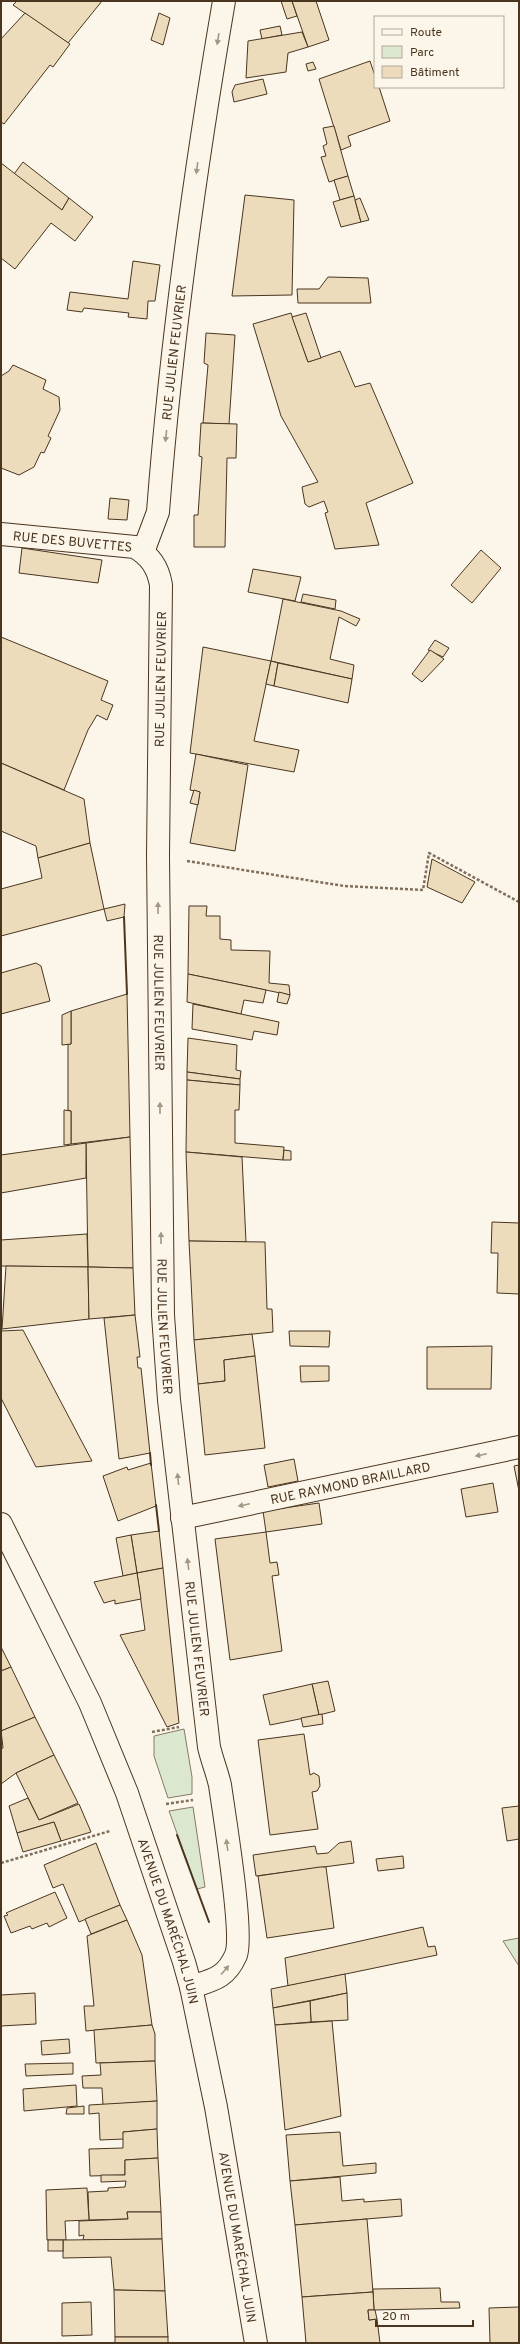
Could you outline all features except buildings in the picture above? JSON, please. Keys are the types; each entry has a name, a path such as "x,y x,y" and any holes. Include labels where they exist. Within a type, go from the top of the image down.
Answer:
{"street":[{"name":"RUE JULIEN FEUVRIER","path":"191,1987 218,1978 229,1968 236,1953 238,1923 219,1784 209,1747 169,1392 161,1265 158,856 161,585 155,565 143,552 158,512 187,247 200,150 224,1"},
{"name":"RUE DES BUVETTES","path":"1,534 135,547 143,552"},
{"name":"RUE RAYMOND BRAILLARD","path":"182,1518 519,1447"},
{"name":"AVENUE DU MARÉCHAL JUIN","path":"1,1524 90,1703 137,1824 191,1987 216,2107 256,2343"}],"path":[{"path":"181,860 344,886 423,890 429,853 519,902"},
{"path":"152,1732 180,1727"},
{"path":"166,1804 200,1799"},
{"path":"1,1862 137,1824"}],"green space":[{"path":"184,1729 192,1777 192,1794 168,1798 154,1756 154,1736"},
{"path":"193,1807 205,1887 197,1889 169,1811"},
{"path":"519,1938 519,1966 503,1941"}],"wall":[{"path":"124,917 127,994"},
{"path":"150,1453 151,1465"},
{"path":"156,1505 159,1531"},
{"path":"177,1835 209,1922"}]}
